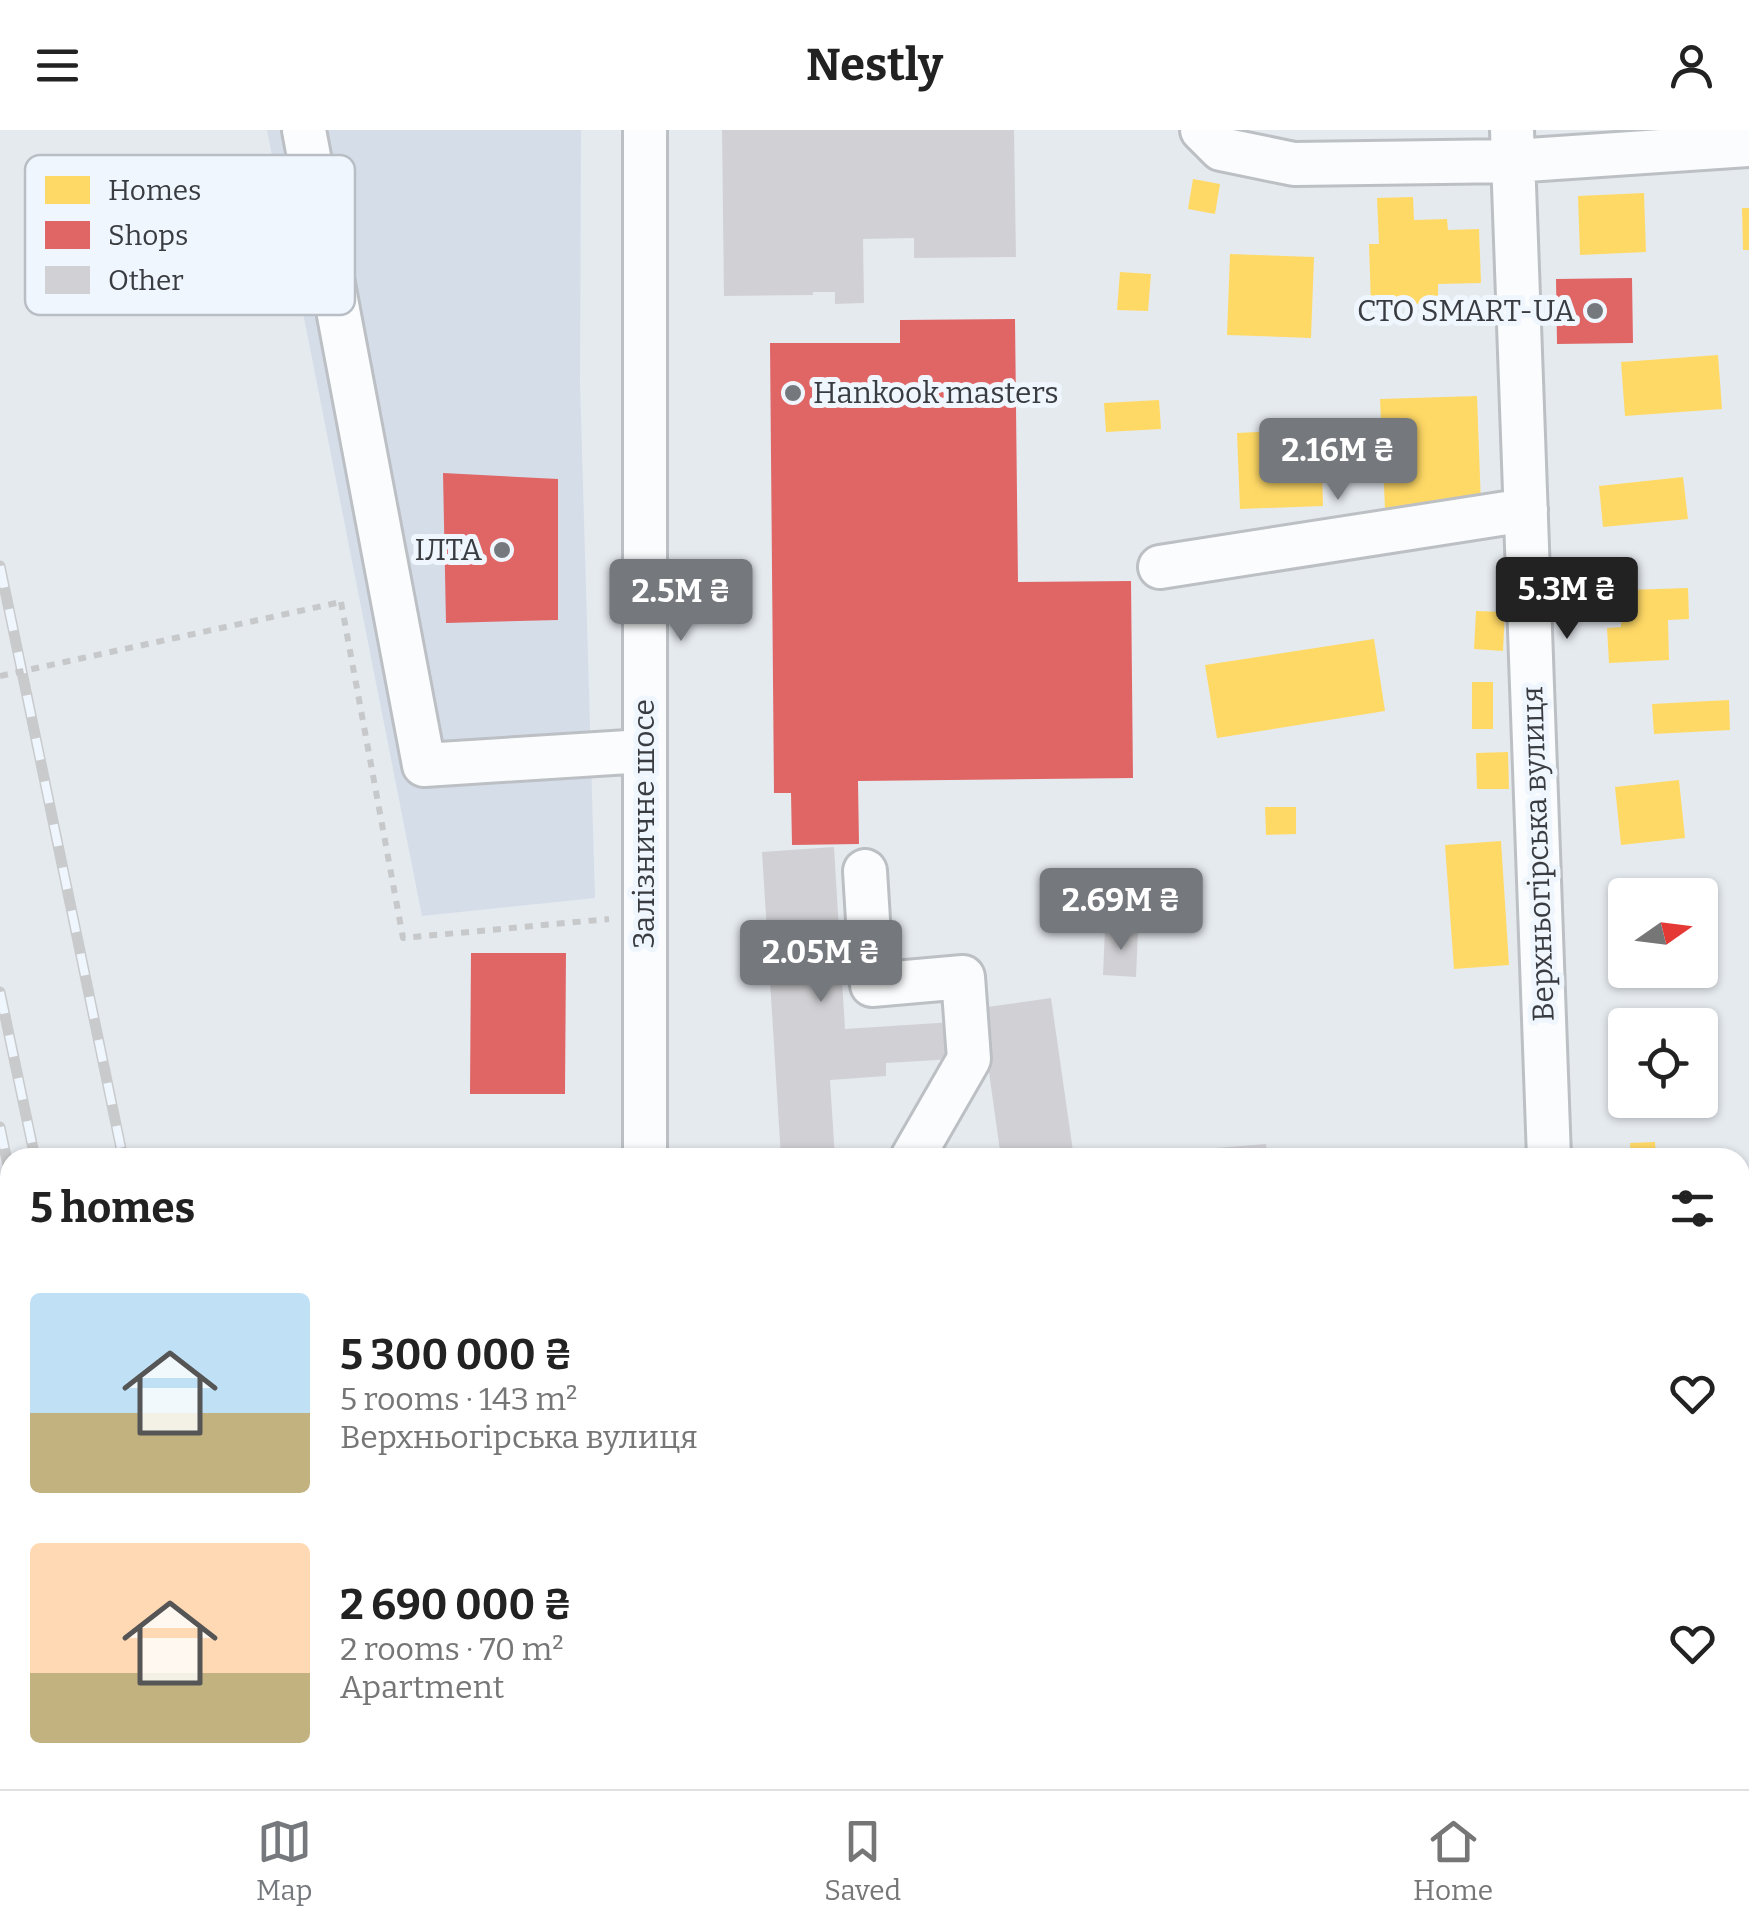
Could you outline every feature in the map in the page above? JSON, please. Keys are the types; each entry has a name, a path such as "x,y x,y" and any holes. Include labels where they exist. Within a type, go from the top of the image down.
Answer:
{"street":[{"path":"304,130 309,155"},
{"name":"Залізничне шосе","path":"645,130 645,1148"},
{"path":"1202,130 1221,148 1294,164 1513,146 1749,144"},
{"name":"Верхньогірська вулиця","path":"1513,146 1549,1148"},
{"path":"339,315 424,766 644,752"},
{"path":"1160,567 1526,510"},
{"path":"865,871 872,985 963,977 969,1060 918,1148"}],"path":[{"path":"0,676 341,602 403,938 643,916"}],"shaded area":[{"name":"ІЛТА","path":"267,130 581,130 580,383 595,898 422,916 303,315 355,315 355,155 272,155"}],"building: Homes":[{"path":"1193,179 1220,184 1215,214 1188,209"},
{"path":"1644,193 1646,252 1580,255 1578,196"},
{"path":"1413,197 1414,220 1447,219 1448,230 1479,229 1481,283 1438,284 1438,303 1371,306 1369,244 1379,244 1377,198"},
{"path":"1742,208 1749,208 1749,250 1743,250"},
{"path":"1230,254 1314,257 1311,338 1227,335"},
{"path":"1120,272 1151,274 1148,311 1117,310"},
{"path":"1718,355 1722,409 1625,416 1621,362"},
{"path":"1477,396 1481,505 1385,509 1380,399"},
{"path":"1159,400 1161,429 1106,432 1104,403"},
{"path":"1321,429 1323,506 1240,509 1237,433"},
{"path":"1683,477 1688,519 1603,527 1599,486"},
{"path":"1625,570 1626,590 1688,588 1689,619 1668,620 1669,660 1609,663 1607,628 1621,627 1621,615 1587,617 1585,572"},
{"path":"1476,611 1505,612 1503,651 1474,649"},
{"path":"1374,639 1385,711 1217,738 1205,665"},
{"path":"1472,682 1493,682 1493,729 1472,729"},
{"path":"1729,700 1730,730 1654,734 1652,704"},
{"path":"1508,752 1509,789 1477,789 1476,753"},
{"path":"1679,780 1685,838 1621,845 1615,787"},
{"path":"1265,807 1296,807 1296,834 1266,835"},
{"path":"1501,841 1509,965 1454,969 1445,845"},
{"path":"1655,1142 1655,1148 1630,1148 1630,1143"}],"building: Shops":[{"name":"СТО SMART-UA","path":"1632,278 1633,343 1557,344 1556,279"},
{"path":"1015,319 1018,582 1131,581 1133,778 858,781 859,844 792,845 791,793 774,793 770,343 900,343 900,320"},
{"name":"ІЛТА","path":"443,473 558,479 558,620 446,623"},
{"path":"471,953 566,953 565,1094 470,1094"}],"building: Other":[{"path":"722,130 1014,130 1016,257 914,258 914,238 863,239 864,303 835,304 835,292 724,296"},
{"path":"834,847 845,1029 953,1022 954,1059 886,1063 886,1076 830,1080 834,1148 780,1148 762,852"},
{"path":"1105,929 1138,930 1136,977 1103,975"},
{"path":"1051,998 1073,1148 1000,1148 980,1008"},
{"path":"1266,1144 1266,1148 1215,1148"}],"railway":[{"path":"0,566 121,1148"},
{"path":"0,992 33,1148"},
{"path":"0,1127 4,1148"}],"place":[{"name":"СТО SMART-UA","path":"1595,311"},
{"name":"Hankook masters","path":"793,393"},
{"name":"ІЛТА","path":"502,550"}]}
